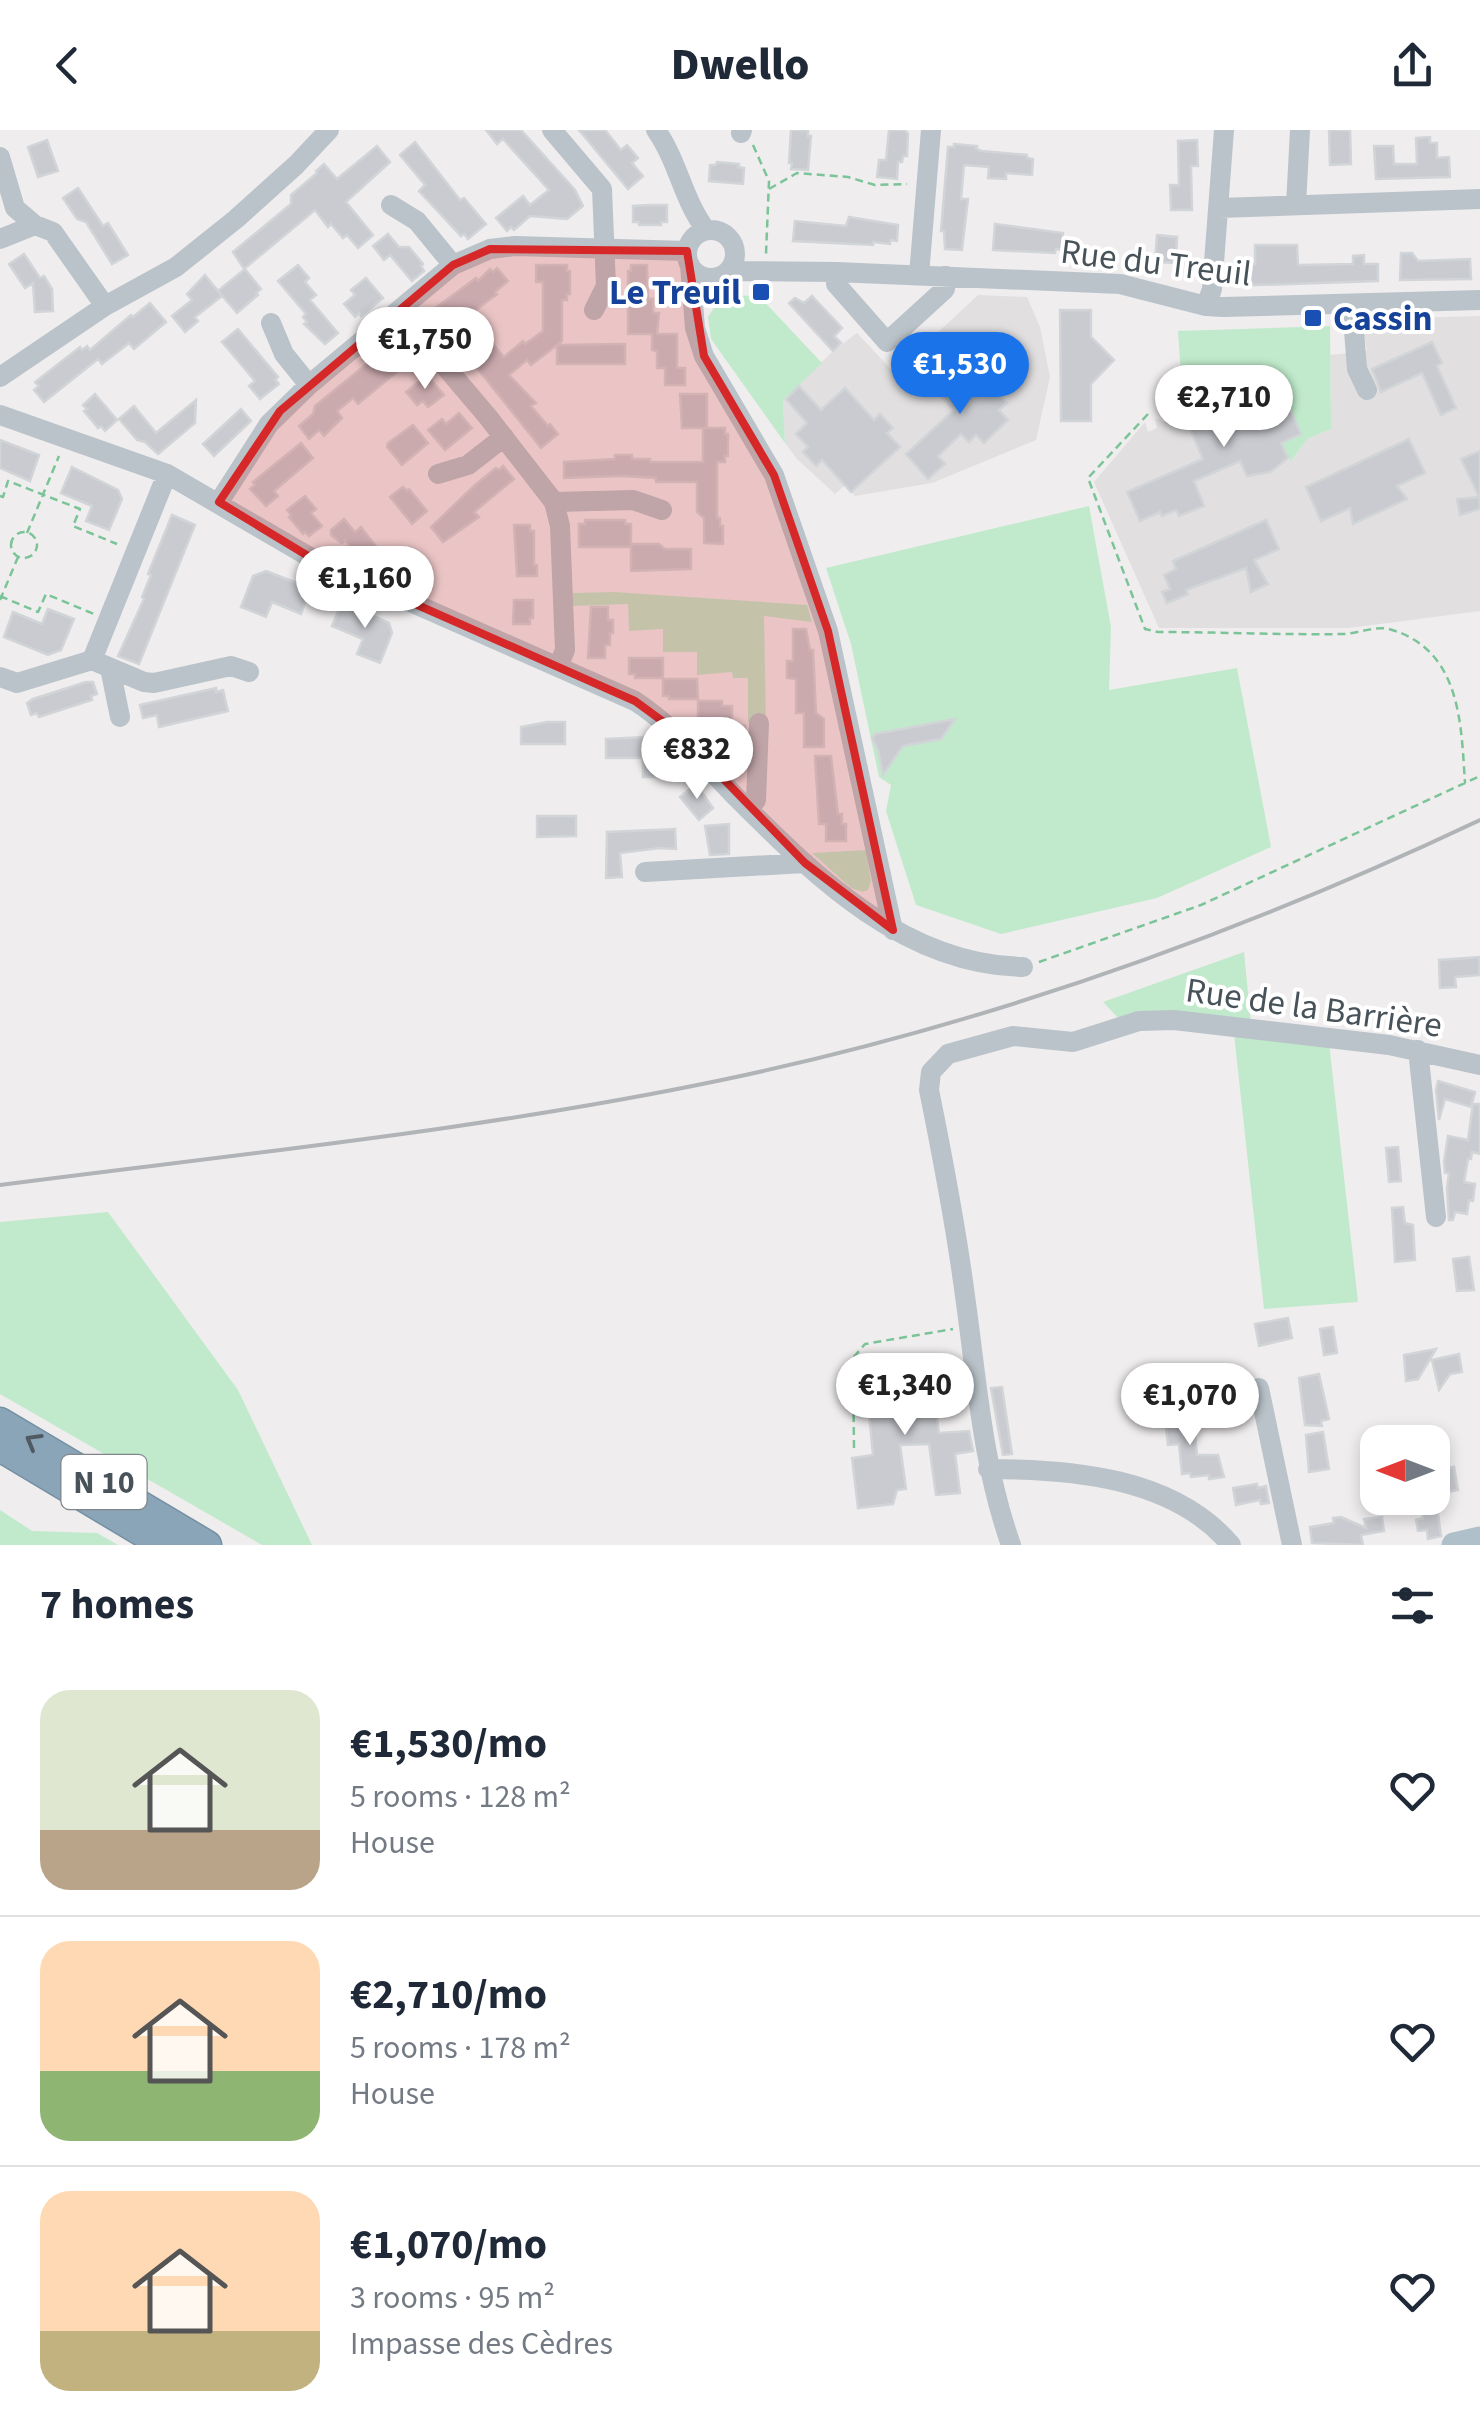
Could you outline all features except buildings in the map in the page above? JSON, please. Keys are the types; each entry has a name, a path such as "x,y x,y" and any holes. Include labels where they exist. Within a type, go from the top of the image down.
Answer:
{"highway":[{"name":"N 10","path":"0,1422 207,1545"},
{"name":"N 10","path":"0,1448 164,1545"}],"main road":[{"path":"1454,1545 1480,1539"}],"street":[{"path":"0,376 106,306 176,267 284,176 329,130"},
{"path":"552,130 602,189 606,286 594,310"},
{"path":"656,130 668,147 695,216 706,230 726,234 734,246 765,270"},
{"path":"920,275 931,130"},
{"path":"1206,306 1212,289 1224,130"},
{"path":"1296,205 1300,130"},
{"path":"0,158 15,208 35,226 53,232 106,306"},
{"path":"1218,208 1480,199"},
{"path":"390,205 417,222 453,265"},
{"path":"0,239 35,226"},
{"path":"706,230 693,238 688,258 695,328 704,356 774,474 828,631 893,930"},
{"path":"695,328 702,295 735,262 734,246"},
{"path":"219,502 269,424 309,385 453,265 473,255 502,248 605,247 688,258 700,276 721,275"},
{"name":"Rue du Treuil","path":"721,275 765,270 1120,284 1206,306 1480,300"},
{"path":"836,272 836,284 888,342 945,288 946,276"},
{"path":"1352,305 1355,354 1367,390"},
{"path":"399,312 554,502 560,526 564,650 558,668"},
{"path":"271,323 284,354 309,385"},
{"path":"0,415 167,474 313,559 635,701 680,734 749,810 853,904 917,943 984,964 1024,967"},
{"path":"438,474 468,465 504,437"},
{"path":"120,717 101,664 108,620 167,474"},
{"path":"554,502 633,500 662,510"},
{"path":"0,678 17,683 101,664 154,683 231,666 249,672"},
{"path":"749,810 756,800 759,723"},
{"path":"646,872 806,863"},
{"name":"Rue de la Barrière","path":"968,1327 930,1090 931,1072 948,1054 1013,1036 1073,1042 1139,1022 1174,1020 1418,1050 1480,1066"},
{"path":"1418,1050 1436,1217"},
{"path":"968,1327 988,1469 1011,1545"},
{"path":"1259,1388 1292,1545"},
{"path":"988,1469 1038,1469 1115,1481 1170,1496 1218,1529 1230,1545"}],"path":[{"path":"742,132 762,160 769,189 765,270"},
{"path":"769,189 797,174 848,177 875,185 926,185"},
{"path":"1148,414 1088,478 1145,629 1344,634 1386,628 1406,637 1432,654 1453,686 1461,716 1465,783"},
{"path":"28,533 66,439"},
{"path":"0,496 8,481 44,494 80,509 73,526 135,550"},
{"path":"28,533 34,536 36,552 24,559 14,555 10,545 14,536 28,533"},
{"path":"18,556 0,598 38,612 46,594 108,620"},
{"path":"1024,967 1202,905 1480,776"},
{"path":"854,1448 853,1358 858,1350 865,1344 968,1327"}],"highlighted area":[{"path":"490,249 687,251 704,356 774,475 828,631 893,930 805,863 680,734 635,701 313,559 219,502 280,411 453,265"}],"shaded area":[{"path":"978,295 1027,297 1040,327 1050,377 1036,440 932,483 855,496 845,485 835,494 785,443 783,400 857,333 903,382 925,361 918,351"},
{"path":"1480,316 1480,611 1349,628 1159,628 1094,482 1145,422 1148,432 1157,428 1155,418 1165,422 1175,417 1179,427 1188,424 1240,461 1292,460 1307,439 1331,429 1330,355 1367,351 1364,335 1369,323 1376,319"}],"green space":[{"path":"722,295 759,296 822,363 783,400 785,443 711,339 708,317"},
{"path":"1330,326 1331,429 1307,439 1291,461 1287,458 1270,472 1247,476 1240,461 1210,474 1188,424 1179,428 1173,392 1182,390 1178,331"},
{"path":"1089,506 1111,627 1109,690 1237,668 1271,847 1157,898 1001,934 916,905 886,811 891,785 879,777 851,644 826,568"},
{"path":"614,592 807,605 812,622 764,616 766,724 748,722 748,678 733,678 732,672 697,675 697,652 663,652 663,629 629,631 628,604 573,606 573,593"},
{"path":"866,850 871,881 863,892 851,888 812,853"},
{"path":"1244,952 1251,1024 1121,1021 1103,1002"},
{"path":"1234,1034 1329,1043 1358,1302 1264,1309"},
{"path":"108,1212 238,1390 312,1545 262,1545 0,1394 0,1222"},
{"path":"0,1510 32,1531 97,1533 118,1545 0,1545"}],"railway":[{"path":"0,1185 539,1114 816,1059 1010,1005 1201,939 1480,820"}],"place":[{"name":"Le Treuil","path":"761,292"},
{"name":"Cassin","path":"1313,318"}]}
